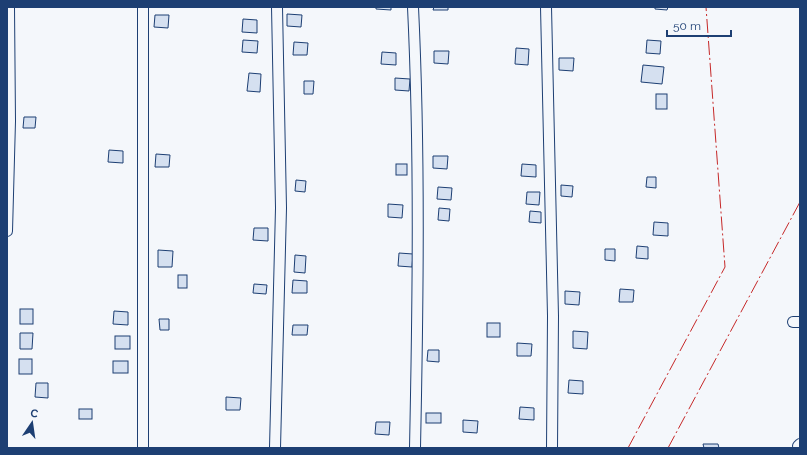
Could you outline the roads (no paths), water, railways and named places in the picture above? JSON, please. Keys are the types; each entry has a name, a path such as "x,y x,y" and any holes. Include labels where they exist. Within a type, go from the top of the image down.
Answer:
{"street":[{"path":"7,231 10,121 8,7"},
{"path":"143,7 143,448"},
{"path":"275,448 281,208 277,7"},
{"path":"413,7 416,80 418,309 415,448"},
{"path":"546,7 553,316 552,448"}]}
